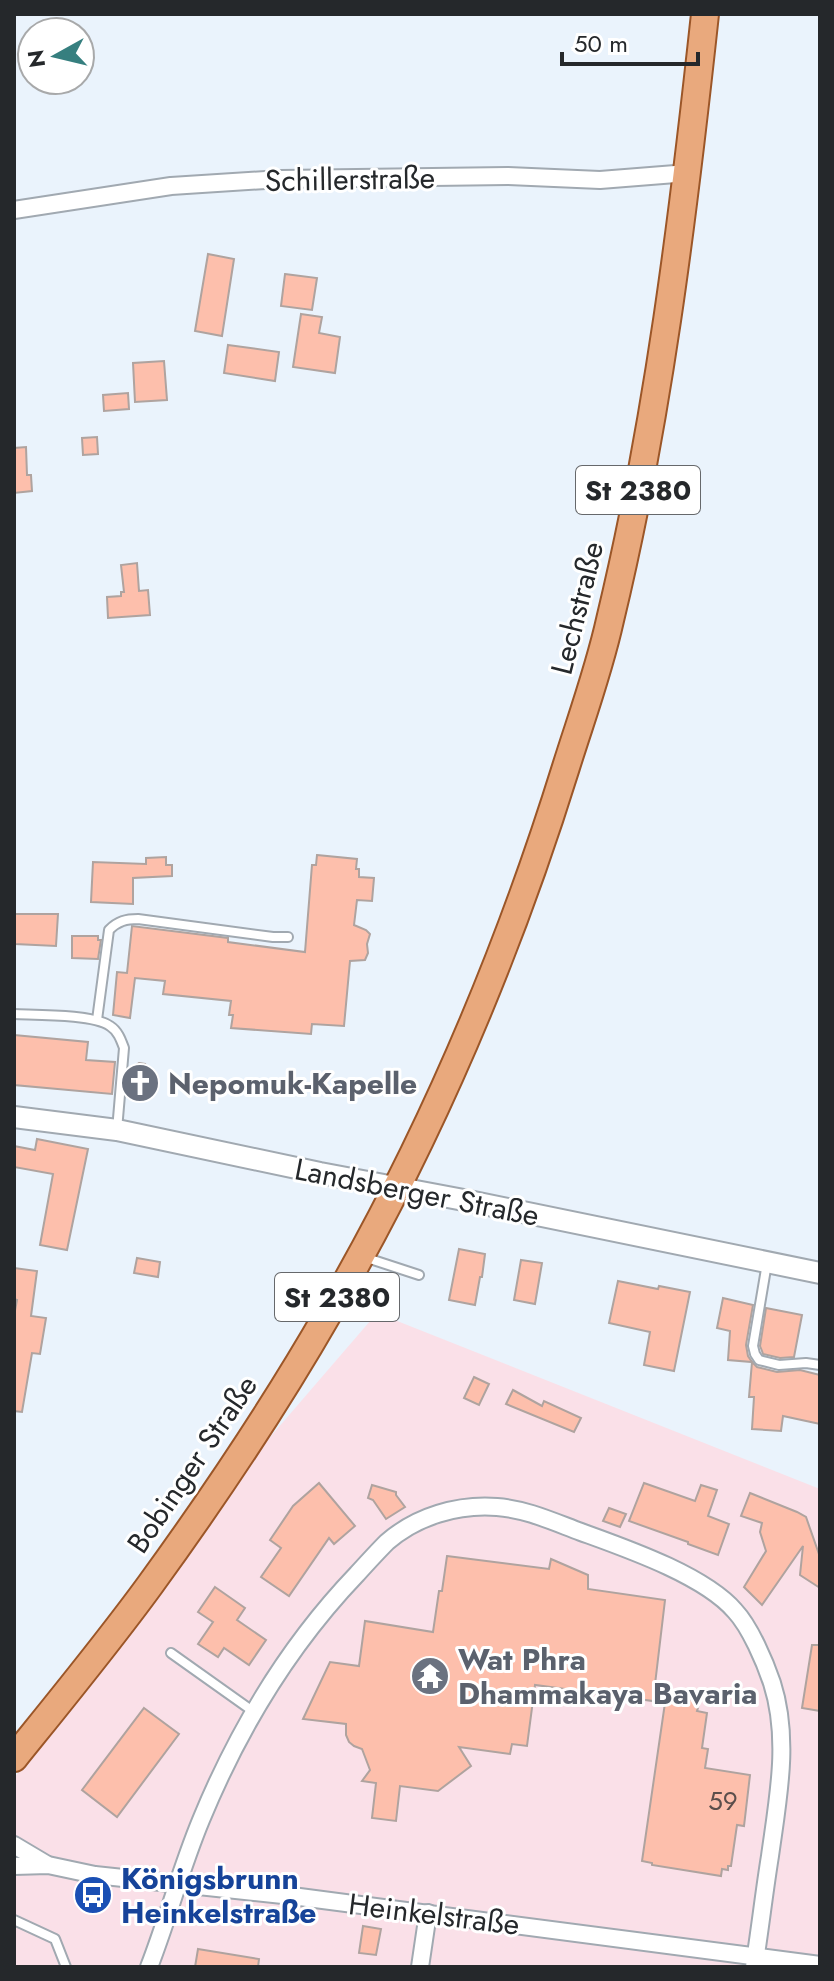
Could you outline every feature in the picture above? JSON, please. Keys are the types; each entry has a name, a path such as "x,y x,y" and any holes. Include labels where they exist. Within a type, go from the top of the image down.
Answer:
{"main road":[{"name":"Lechstraße","path":"396,1187 462,1049 503,950 541,848 609,625 645,456 669,317 705,14"},
{"name":"Bobinger Straße","path":"14,1758 149,1587 219,1487 321,1325 396,1187"}],"street":[{"name":"Schillerstraße","path":"14,210 171,186 281,179 508,176 600,180 688,173"},
{"name":"Landsberger Straße","path":"14,1117 117,1130 820,1273"},
{"path":"149,1967 201,1819 228,1761 272,1682 326,1607 388,1541 427,1517 464,1507 498,1507 531,1513 627,1549 698,1582 735,1611 756,1645 772,1684 782,1728 780,1781 755,1962"},
{"name":"Heinkelstraße","path":"14,1845 48,1865"},
{"name":"Heinkelstraße","path":"14,1866 48,1865 95,1875 428,1913 755,1962 820,1965"},
{"path":"420,1967 428,1913"}],"lane":[{"path":"97,1020 109,930 125,919 288,937"},
{"path":"14,1014 97,1020 119,1035 124,1048 117,1130"},
{"path":"360,1256 419,1275"},
{"path":"767,1262 753,1346 755,1354 759,1360 779,1365 820,1365"},
{"path":"171,1653 255,1712"},
{"path":"14,1920 55,1939 66,1967"}],"shaded area":[{"path":"377,1313 820,1489 820,1967 14,1967 14,1778 161,1591 265,1443"}],"building":[{"path":"208,254 234,259 222,336 195,331"},
{"path":"285,274 317,278 312,310 281,306"},
{"path":"301,314 322,317 319,333 340,337 335,373 293,367"},
{"path":"228,345 279,352 275,381 224,373"},
{"path":"164,361 167,400 135,402 133,363"},
{"path":"128,393 129,409 104,411 103,395"},
{"path":"97,437 98,454 83,455 82,438"},
{"path":"26,447 27,475 31,475 32,491 14,493 14,448"},
{"path":"137,563 139,591 148,590 150,615 108,618 107,597 121,596 124,592 121,565"},
{"path":"317,855 357,859 359,877 374,878 372,901 357,900 354,925 370,934 365,960 350,961 344,1026 312,1024 311,1034 231,1028 231,1001 163,994 165,981 135,978 130,1018 113,1015 117,972 127,973 132,926 228,938 228,942 305,952 312,865 316,865"},
{"path":"166,857 166,865 172,865 172,876 133,878 133,904 91,902 93,862 146,864 146,858"},
{"path":"14,914 58,914 56,946 15,944"},
{"path":"72,936 98,936 101,940 98,959 72,958"},
{"path":"14,1035 88,1042 86,1060 115,1062 112,1094 14,1085"},
{"name":"Nepomuk-Kapelle","path":"139,1063 149,1069 148,1092 127,1092 129,1070"},
{"path":"37,1139 88,1149 67,1250 40,1245 53,1174 14,1167 14,1146 35,1150"},
{"path":"459,1249 485,1254 475,1305 449,1300"},
{"path":"137,1258 160,1262 158,1277 134,1273"},
{"path":"521,1260 542,1263 535,1304 514,1300"},
{"path":"14,1268 37,1271 31,1316 46,1318 40,1354 32,1353 22,1412 14,1411 14,1316 17,1300 14,1299"},
{"path":"618,1281 690,1292 674,1371 644,1365 650,1332 609,1323"},
{"path":"723,1298 753,1305 746,1345 752,1362 728,1360 730,1331 717,1328"},
{"path":"766,1308 802,1315 794,1357 763,1354 760,1346"},
{"path":"752,1362 757,1367 777,1372 800,1370 820,1375 820,1424 783,1416 781,1431 752,1429 754,1397 749,1397"},
{"path":"474,1377 489,1384 479,1405 464,1398"},
{"path":"513,1390 542,1406 544,1401 581,1418 574,1432 506,1404"},
{"path":"319,1483 355,1526 334,1544 329,1538 289,1596 261,1577 281,1548 270,1540 293,1506"},
{"path":"644,1483 695,1501 701,1485 717,1490 708,1516 729,1524 718,1555 629,1521"},
{"path":"372,1485 396,1492 405,1507 386,1519 373,1500 368,1498"},
{"path":"750,1493 806,1517 820,1557 820,1588 800,1575 803,1546 762,1605 744,1587 766,1551 760,1532 762,1523 741,1516"},
{"path":"609,1508 626,1514 620,1527 603,1521"},
{"name":"Wat Phra Dhammakaya Bavaria","path":"447,1556 549,1569 551,1559 588,1575 588,1589 665,1600 653,1701 535,1685 527,1746 512,1744 510,1754 459,1747 471,1766 438,1791 400,1786 396,1821 372,1818 376,1783 362,1781 370,1770 362,1749 349,1742 346,1724 303,1719 330,1662 359,1666 365,1621 433,1632"},
{"path":"215,1587 245,1608 237,1620 266,1640 249,1665 224,1648 218,1657 198,1644 213,1622 198,1612"},
{"path":"812,1645 820,1645 820,1711 802,1708"},
{"path":"666,1696 700,1701 697,1711 707,1713 702,1748 708,1749 705,1768 750,1775 744,1826 737,1825 731,1866 728,1870 722,1869 721,1876 642,1861"},
{"path":"144,1708 179,1734 117,1817 82,1790"},
{"path":"363,1926 381,1929 376,1955 359,1953"},
{"path":"198,1949 259,1959 258,1967 195,1967"}],"place":[{"name":"Nepomuk-Kapelle","path":"140,1083"},
{"name":"Wat Phra Dhammakaya Bavaria","path":"430,1676"},
{"name":"Königsbrunn Heinkelstraße","path":"93,1895"}]}
